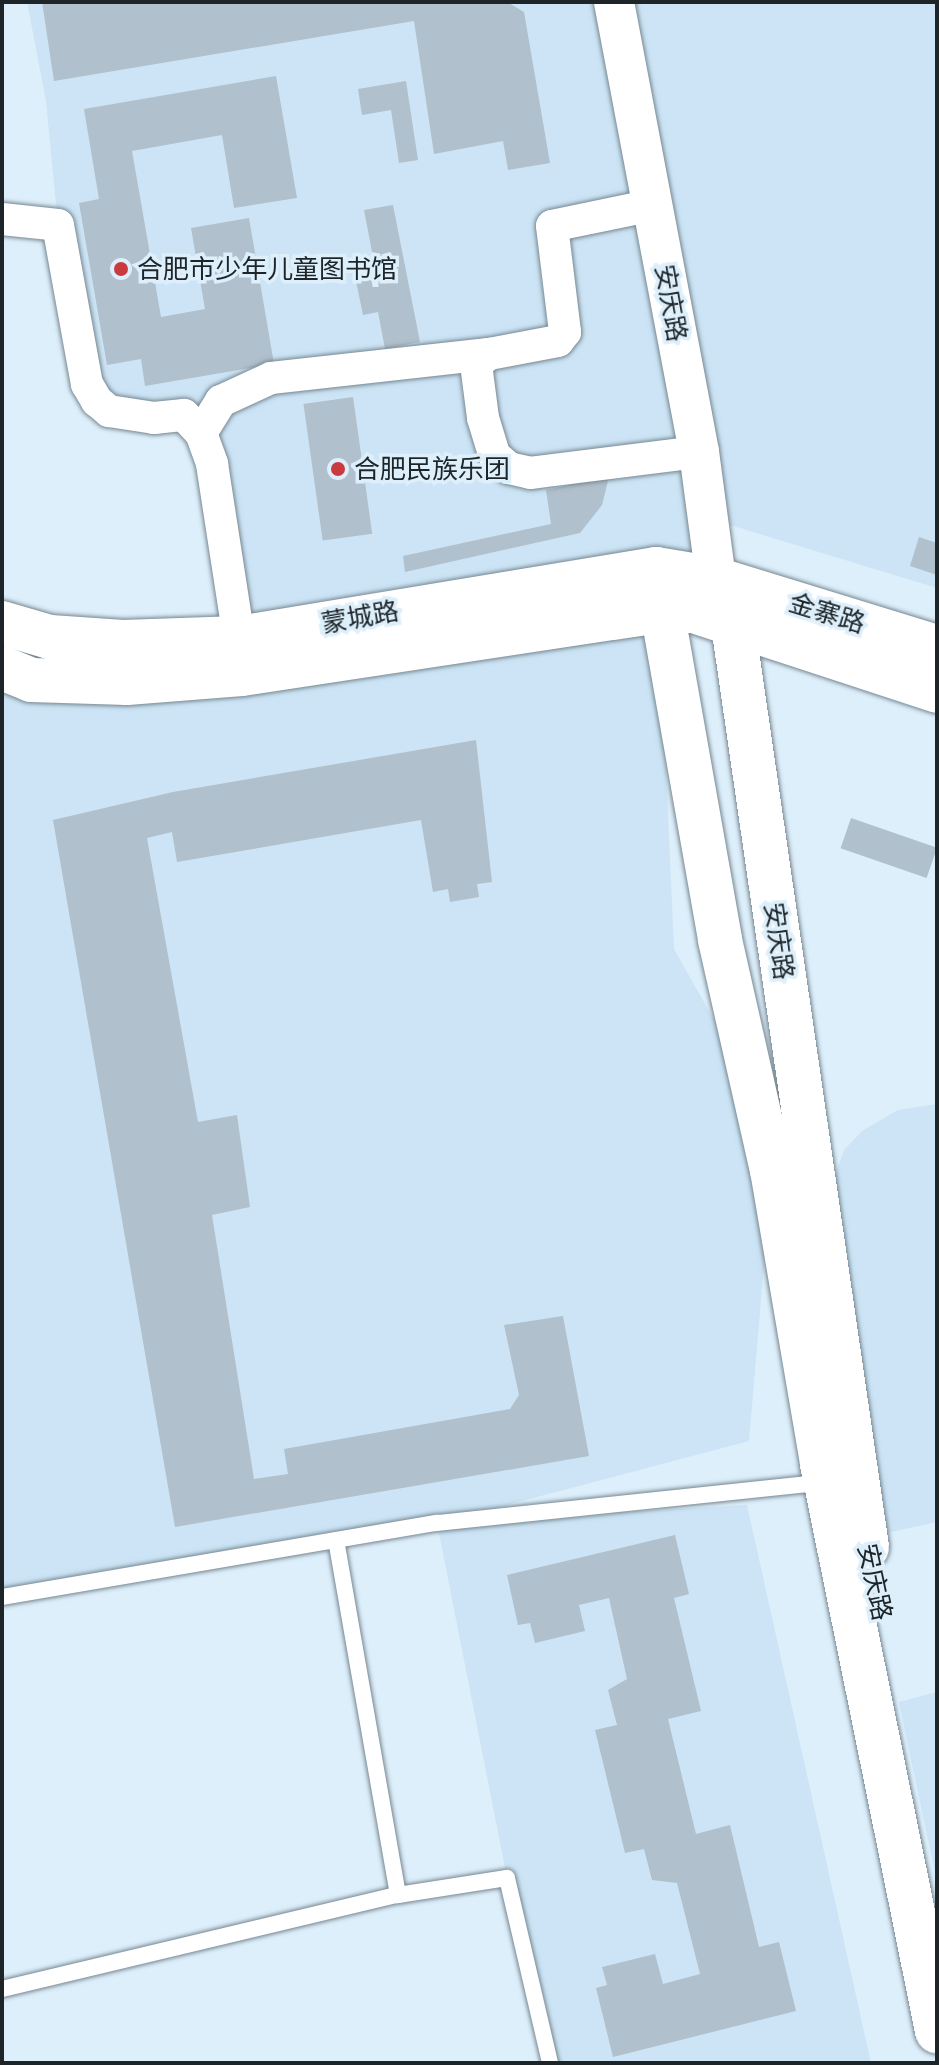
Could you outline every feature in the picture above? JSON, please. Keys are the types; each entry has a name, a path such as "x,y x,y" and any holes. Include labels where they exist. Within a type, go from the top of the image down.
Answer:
{"main road":[{"name":"蒙城路","path":"2,668 31,680 127,683 242,674 716,579"},
{"name":"安庆路","path":"716,579 733,625 865,1538 937,1882"},
{"name":"金寨路","path":"716,579 937,647"},
{"name":"蒙城路","path":"2,623 50,637 123,642 239,638 657,590"},
{"name":"安庆路","path":"657,590 748,1080 772,1170 825,1482 937,2031"},
{"name":"金寨路","path":"657,590 694,611 937,691"}],"street":[{"name":"安庆路","path":"614,2 699,452 716,579"},
{"path":"201,433 221,401 271,378 489,354 558,341 565,332 552,226 653,205"},
{"path":"2,219 58,225 87,384 97,401 109,411 154,418 184,415 201,433 212,464 239,638"},
{"path":"489,354 476,364 480,403 494,455 509,468 530,473 699,452"}],"lane":[{"path":"2,1597 437,1523 825,1482"},
{"path":"336,1540 398,1895"},
{"path":"2,1989 398,1895 507,1878 550,2063"}],"shaded area":[{"path":"27,2 614,2 716,579 239,638 201,433 109,411 58,225 46,101"},
{"path":"625,2 937,2 937,588 730,525"},
{"path":"659,611 674,949 748,1080 772,1170 749,1441 443,1522 747,1505 871,2063 550,2063 507,1878 437,1523 2,1597 2,668"},
{"path":"937,1104 937,1522 886,1533 831,1187 844,1150 862,1131 898,1110"},
{"path":"937,1692 937,1882 899,1702"}],"building":[{"path":"42,2 507,2 524,12 550,163 508,170 503,141 434,154 414,21 54,81"},
{"name":"合肥市少年儿童图书馆","path":"276,76 297,198 234,208 222,135 132,151 161,317 205,309 191,228 249,218 274,364 145,386 141,359 107,365 79,203 99,199 84,109"},
{"path":"406,81 418,160 399,163 391,110 362,115 358,89"},
{"path":"393,205 420,342 385,349 378,312 363,315 352,262 373,257 364,210"},
{"name":"合肥民族乐团","path":"353,397 372,534 323,541 303,404"},
{"path":"609,477 602,505 580,533 405,572 403,556 551,524 546,490"},
{"path":"919,537 937,543 937,575 910,566"},
{"path":"476,740 492,882 477,884 479,897 450,902 448,889 433,892 421,820 177,862 172,832 147,838 198,1122 237,1115 250,1207 212,1215 254,1479 288,1474 284,1449 510,1409 519,1395 504,1325 563,1316 589,1456 175,1527 53,820 173,792"},
{"path":"851,818 937,848 927,878 841,848"},
{"path":"675,1535 689,1594 674,1598 701,1711 668,1719 696,1834 730,1825 759,1947 779,1942 796,2011 613,2057 596,1988 607,1985 602,1967 655,1954 663,1984 700,1974 677,1883 652,1880 644,1849 625,1853 595,1730 617,1725 608,1690 627,1679 609,1598 579,1605 585,1631 535,1643 530,1623 518,1625 507,1575"}],"place":[{"name":"合肥市少年儿童图书馆","path":"121,269"},
{"name":"合肥民族乐团","path":"338,469"}]}
